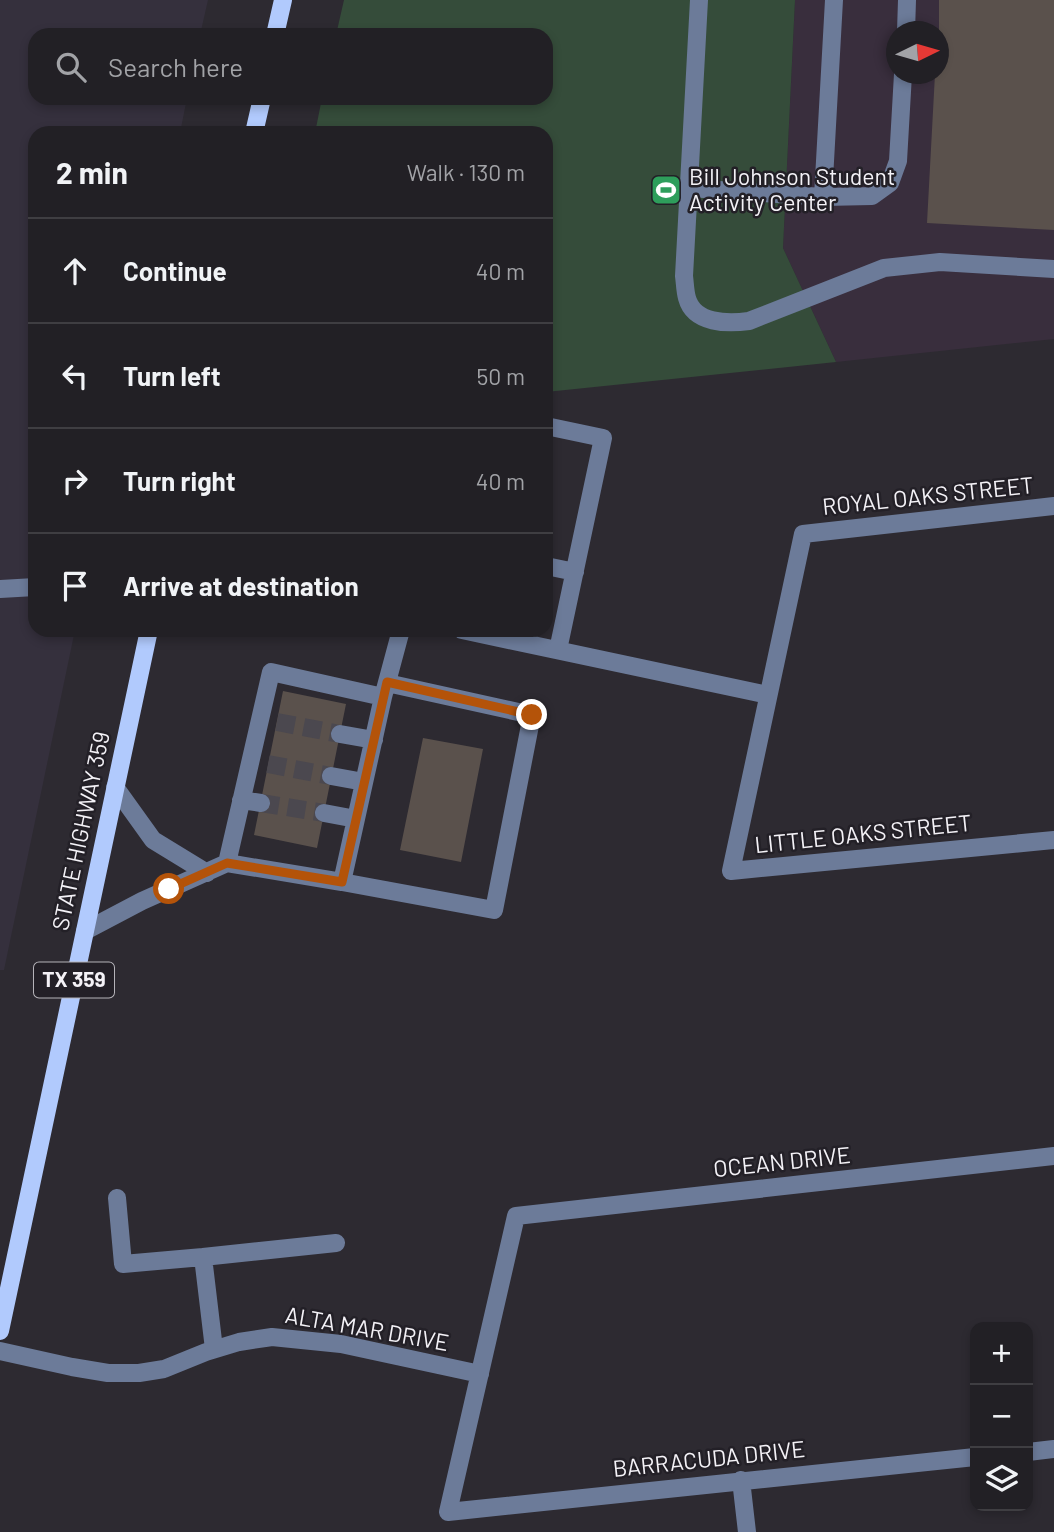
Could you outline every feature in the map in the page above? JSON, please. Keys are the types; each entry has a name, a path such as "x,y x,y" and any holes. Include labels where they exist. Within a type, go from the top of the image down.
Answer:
{"main road":[{"path":"277,28 283,0"},
{"path":"256,126 260,105"},
{"name":"STATE HIGHWAY 359","path":"0,1331 148,637"}],"street":[{"path":"699,0 684,276 687,301 701,315 729,324 749,321 884,268 911,264 940,262 1054,269"},
{"path":"823,197 834,0"},
{"path":"906,21 907,0"},
{"path":"689,188 823,197 872,196 890,183 898,161 902,84"},
{"path":"553,427 603,438 558,650"},
{"name":"ROYAL OAKS STREET","path":"768,695 803,534 1054,506"},
{"path":"553,567 575,572"},
{"path":"0,589 28,587"},
{"path":"342,882 399,637"},
{"path":"496,637 768,695"},
{"path":"85,930 227,863 494,910 532,715 271,672 268,721 260,763 242,800 227,863"},
{"name":"LITTLE OAKS STREET","path":"768,695 731,871 1054,840"},
{"path":"340,734 374,740"},
{"path":"331,776 364,782"},
{"path":"116,787 153,841 207,873"},
{"path":"242,800 261,803"},
{"path":"324,813 356,819"},
{"name":"OCEAN DRIVE","path":"480,1374 516,1216 1054,1156"},
{"path":"117,1198 123,1264 336,1243"},
{"path":"203,1257 214,1349"},
{"name":"ALTA MAR DRIVE","path":"0,1351 108,1373 139,1373 164,1369 239,1342 272,1337 303,1338 480,1374"},
{"name":"BARRACUDA DRIVE","path":"480,1374 448,1512 970,1457"},
{"path":"1033,1451 1054,1449"},
{"path":"741,1480 747,1532"}],"shaded area":[{"path":"0,0 208,0 202,28 28,28 28,105 186,105 181,126 28,126 28,637 74,637 4,970 0,970"},
{"path":"795,0 1054,0 1054,339 836,362 783,248"}],"green space":[{"name":"Bill Johnson Student Activity Center","path":"344,0 795,0 783,248 836,362 553,391 553,126 316,126 321,105 553,105 553,28 338,28"}],"building":[{"path":"939,0 1054,0 1054,230 927,223 934,84 949,84 949,21 939,21"},
{"path":"283,691 346,704 317,848 254,835"},
{"path":"423,738 483,749 461,862 400,850"}],"tunnel":[{"path":"277,722 340,734"},
{"path":"268,764 331,776"},
{"path":"261,803 324,813"}],"place":[{"name":"Bill Johnson Student Activity Center","path":"666,190"}],"route":[{"path":"169,889 227,863 342,882 387,682 532,715"}]}
